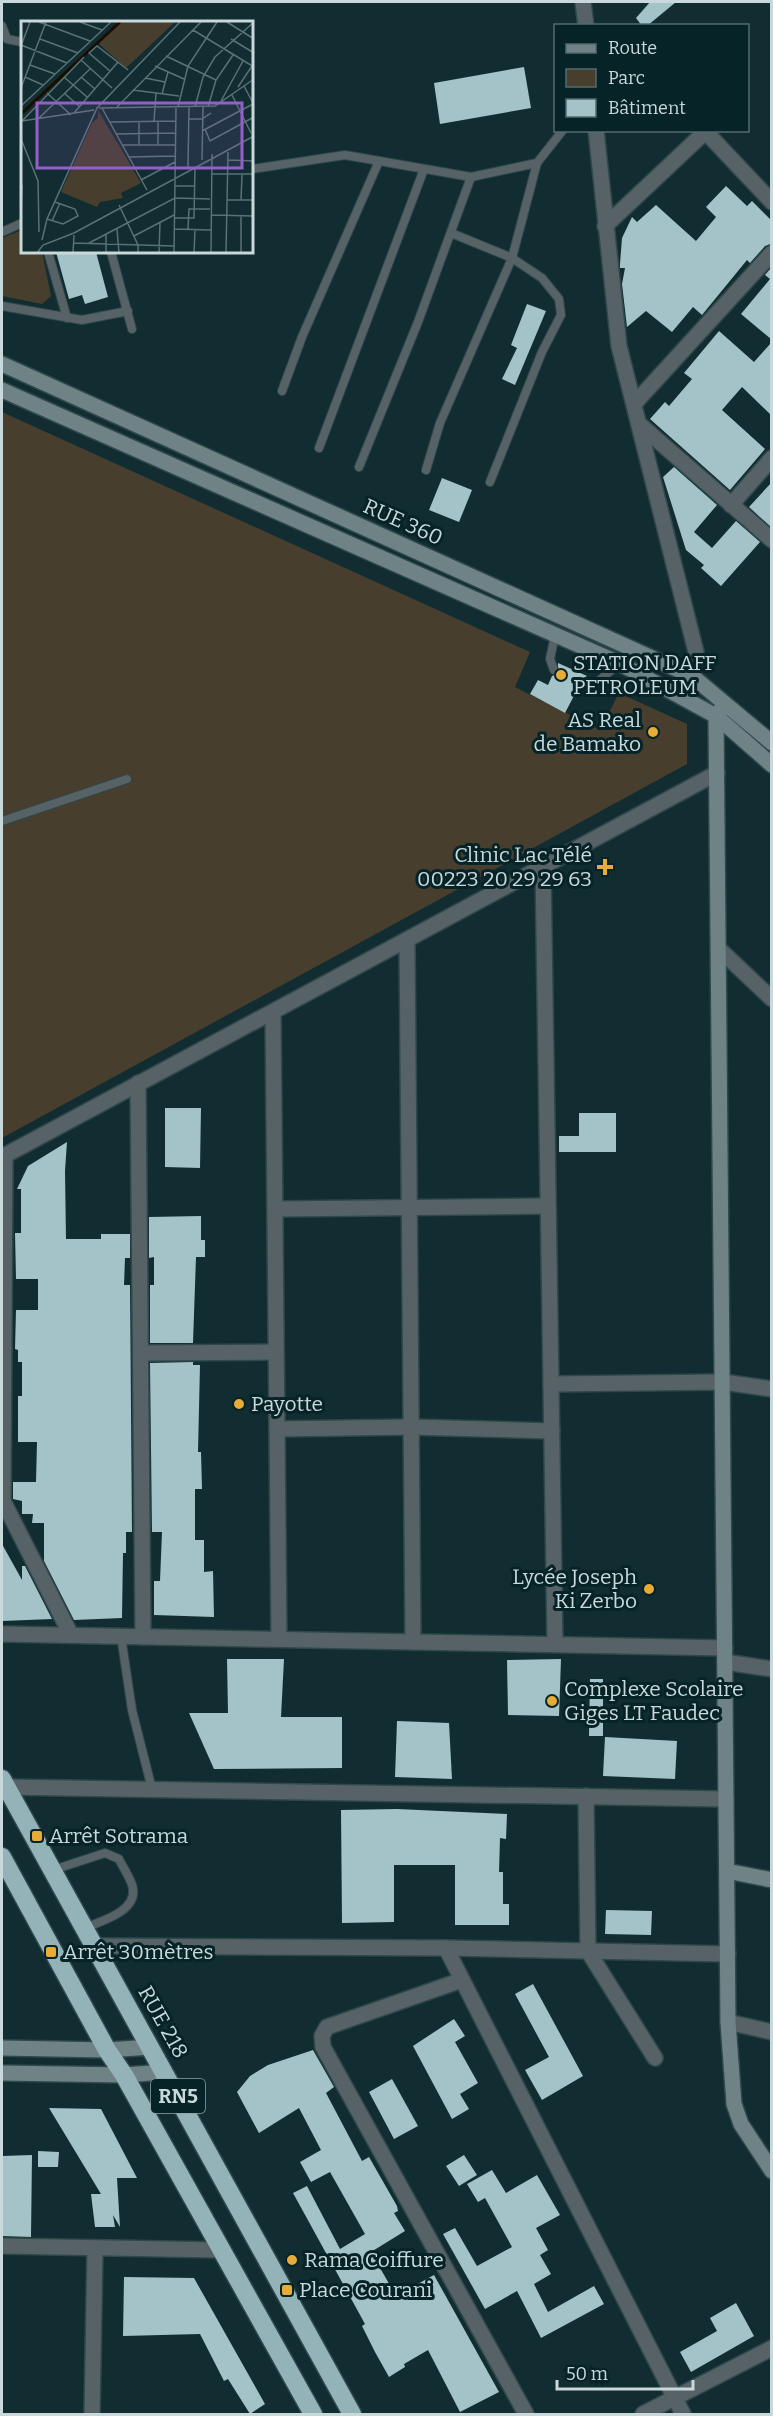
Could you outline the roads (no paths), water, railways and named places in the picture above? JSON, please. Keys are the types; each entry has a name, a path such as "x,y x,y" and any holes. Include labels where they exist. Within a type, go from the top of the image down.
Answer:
{"highway":[{"name":"RUE 218","path":"4,1783 352,2415"},
{"name":"RN5","path":"4,1866 107,2050 124,2075 310,2414"}],"street":[{"path":"584,13 596,24"},
{"path":"596,132 619,346 696,652 692,676"},
{"path":"605,226 704,132"},
{"path":"706,132 771,202"},
{"path":"634,404 771,253"},
{"name":"RUE 360","path":"2,364 692,676 771,765"},
{"name":"RUE 360","path":"2,390 619,663 721,710 771,743"},
{"path":"639,424 771,540"},
{"path":"731,505 771,458"},
{"path":"721,710 717,773 728,2022 734,2104 741,2124 770,2168"},
{"path":"71,1635 2,1501 3,1156 717,773"},
{"path":"543,867 555,1644"},
{"path":"406,940 413,1642"},
{"path":"719,949 771,999"},
{"path":"273,1013 279,1639"},
{"path":"138,1083 143,1637"},
{"path":"275,1209 548,1206"},
{"path":"141,1353 276,1352"},
{"path":"551,1384 723,1383 771,1389"},
{"path":"277,1429 411,1427 552,1431"},
{"path":"2,1634 555,1644 725,1655 771,1669"},
{"path":"4,1783 152,1789 726,1799"},
{"path":"586,1796 588,1951 655,2058"},
{"path":"727,1871 771,1880"},
{"path":"95,1946 446,1948 728,1954"},
{"path":"446,1948 683,2415"},
{"path":"462,1980 327,2027 322,2036 323,2047 526,2415"},
{"path":"728,2022 771,2032"},
{"path":"2,2048 107,2050 151,2047"},
{"path":"2,2073 124,2075 164,2072"},
{"path":"2,2246 220,2250"},
{"path":"92,2415 95,2248"},
{"path":"643,2415 771,2348"}],"lane":[{"path":"2,26 7,39 21,42"},
{"path":"426,470 440,423 512,258 537,163 561,132"},
{"path":"254,169 345,155 471,177 537,163"},
{"path":"282,391 302,337 379,161"},
{"path":"319,448 424,169"},
{"path":"359,467 418,322 471,177"},
{"path":"2,232 21,223"},
{"path":"451,233 512,258 542,278 559,299 561,315 542,352 490,482"},
{"path":"49,254 67,318"},
{"path":"112,254 132,329"},
{"path":"2,306 82,320 128,311"},
{"path":"554,670 550,660 555,635"},
{"path":"584,684 598,681 619,663"},
{"path":"2,821 127,779"},
{"path":"121,1636 132,1710 152,1789"},
{"path":"53,1870 105,1854 119,1859 133,1889 132,1898 127,1908 85,1928"}],"place":[{"name":"STATION DAFF PETROLEUM","path":"561,675"},
{"name":"AS Real de Bamako","path":"653,732"},
{"name":"Clinic Lac Télé 00223 20 29 29 63","path":"605,867"},
{"name":"Payotte","path":"239,1404"},
{"name":"Lycée Joseph Ki Zerbo","path":"649,1589"},
{"name":"Complexe Scolaire Giges LT Faudec","path":"552,1701"},
{"name":"Arrêt Sotrama","path":"37,1836"},
{"name":"Arrêt 30mètres","path":"51,1952"},
{"name":"Rama Coiffure","path":"292,2260"},
{"name":"Place Courani","path":"287,2290"}]}
